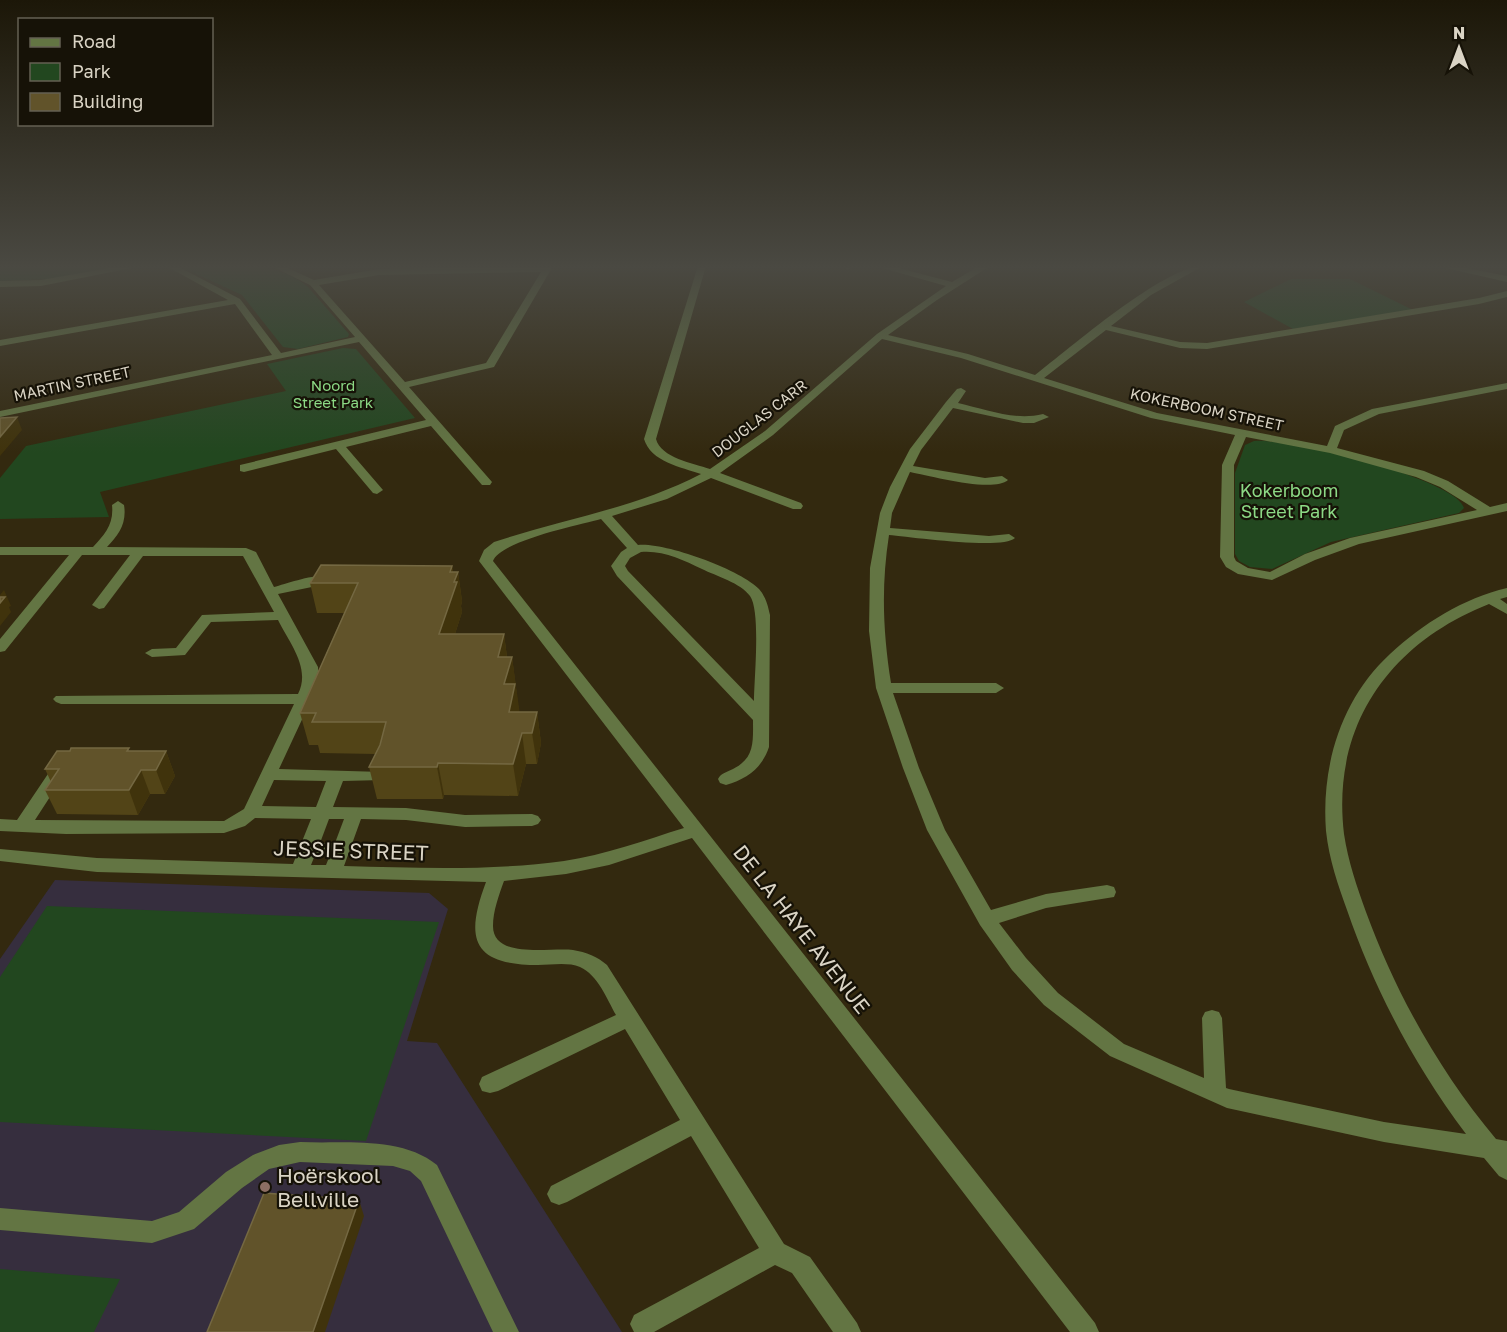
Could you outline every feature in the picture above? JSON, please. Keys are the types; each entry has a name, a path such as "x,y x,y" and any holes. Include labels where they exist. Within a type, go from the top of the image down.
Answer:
{"street":[{"path":"0,343 84,328"},
{"path":"257,328 278,356"},
{"path":"353,328 486,482"},
{"path":"402,386 490,365 512,328"},
{"path":"683,328 649,439 656,450 666,457 797,506"},
{"name":"DOUGLAS CARR","path":"489,553 507,542 662,496 711,474 788,418 849,362 891,328"},
{"path":"1036,379 1102,328"},
{"path":"1109,328 1180,345 1207,346 1315,328"},
{"name":"KOKERBOOM STREET","path":"880,336 963,356 1155,416 1331,450 1433,479 1488,512"},
{"name":"MARTIN STREET","path":"0,414 362,339"},
{"path":"1331,450 1339,428 1370,413 1507,386"},
{"path":"1043,417 1035,421 1023,420 956,398 916,449 896,487 882,531 877,568 876,631 884,688 910,768 936,830 987,920 1019,964 1051,999 1117,1050 1227,1098 1384,1132 1498,1149"},
{"path":"244,468 433,422"},
{"path":"1242,432 1228,465 1227,556 1236,568 1250,574 1265,576 1278,574 1310,556 1355,541 1507,507"},
{"path":"339,446 377,490"},
{"path":"905,468 976,481 1002,480"},
{"path":"97,551 119,524 121,517 118,505"},
{"path":"604,514 636,550"},
{"path":"882,531 989,540 1010,538"},
{"path":"726,779 751,767 758,760 761,747 763,615 760,600 753,591 680,554 665,549 636,550 619,562 618,566 622,573 760,717"},
{"path":"0,551 246,552 251,555 310,668 311,683 251,812 244,819 224,827 66,828 0,825"},
{"path":"0,648 79,551"},
{"path":"99,605 140,551"},
{"name":"DE LA HAYE AVENUE","path":"489,553 486,558 487,564 1086,1332"},
{"path":"270,591 314,581 345,579"},
{"path":"1507,592 1448,616 1418,635 1392,658 1375,677 1351,714 1335,782 1335,836 1365,938 1395,1004 1431,1066 1498,1149 1507,1169"},
{"path":"1489,598 1507,610"},
{"path":"152,653 182,651 200,624 207,618 281,616"},
{"path":"884,688 996,688"},
{"path":"61,699 303,699"},
{"path":"22,826 58,770 76,759"},
{"path":"268,774 377,776"},
{"path":"300,871 337,775"},
{"path":"251,812 355,812 406,814 446,820 532,820"},
{"path":"333,872 355,812"},
{"name":"JESSIE STREET","path":"0,855 97,865 497,875 566,867 609,858 695,831"},
{"path":"310,845 343,846"},
{"path":"497,875 484,924 484,933 489,943 508,956 567,957 587,961 600,971 775,1252 801,1265 848,1332"},
{"path":"987,920 1009,909 1038,901 1107,892"},
{"path":"490,1084 629,1018"},
{"path":"1212,1018 1216,1094"},
{"path":"560,1194 695,1123"},
{"path":"0,1219 152,1232 186,1221 234,1180 261,1162 279,1155 300,1152 393,1156 417,1163 429,1173 506,1332"},
{"path":"643,1324 775,1252"}],"shaded area":[{"name":"Hoërskool Bellville","path":"55,880 429,893 448,909 407,1041 437,1043 622,1332 0,1332 0,959"}],"green space":[{"path":"268,328 344,328 349,334 348,337 298,349 283,347"},
{"name":"Noord Street Park","path":"343,348 356,349 415,418 100,492 109,517 0,519 0,478 26,446 286,391 267,364"},
{"name":"Kokerboom Street Park","path":"1254,441 1299,446 1332,453 1403,473 1433,485 1454,497 1464,508 1459,513 1331,542 1272,569 1250,567 1239,561 1235,554 1235,473 1245,445"},
{"path":"47,906 439,922 366,1141 0,1122 0,977"},
{"path":"0,1269 120,1279 94,1332 0,1332"}],"building":[{"path":"17,417 0,437 0,418"},
{"path":"321,565 452,566 450,572 458,572 454,582 457,582 439,634 504,634 498,657 512,657 504,684 515,684 509,712 537,712 532,733 522,733 513,764 438,763 437,767 369,767 380,745 386,722 312,722 316,713 300,713 358,583 310,583"},
{"path":"71,748 129,748 127,751 166,751 156,770 141,770 129,790 45,790 59,769 45,769 57,751 70,751"},
{"path":"264,1193 359,1200 313,1332 207,1332"}],"place":[{"name":"Hoërskool Bellville","path":"265,1187"}]}
